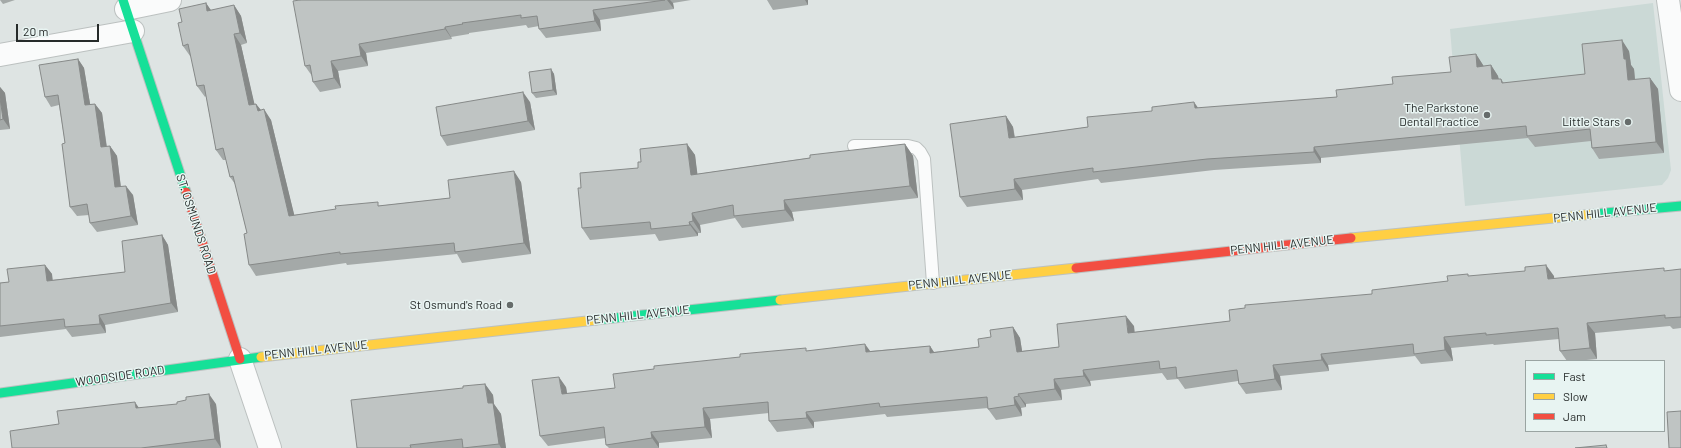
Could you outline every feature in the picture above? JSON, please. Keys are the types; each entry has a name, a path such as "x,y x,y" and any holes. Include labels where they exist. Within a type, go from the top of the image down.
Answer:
{"street":[{"path":"124,4 170,0"},
{"path":"1668,0 1681,90"},
{"name":"ST. OSMUNDS ROAD","path":"124,4 270,448"},
{"path":"0,55 133,31"},
{"name":"PENN HILL AVENUE","path":"240,359 1382,234 1681,206"},
{"name":"WOODSIDE ROAD","path":"0,393 240,359"}],"lane":[{"path":"854,146 908,146 916,148 920,152 924,159 933,283"}],"shaded area":[{"path":"1653,3 1671,170 1668,178 1662,185 1465,206 1450,29"}],"building":[{"path":"665,0 593,10 595,21 539,29 537,16 521,18 521,15 462,23 463,24 445,27 445,29 359,44 361,56 331,61 334,78 313,82 310,65 305,66 293,1"},
{"path":"206,3 207,11 234,5 240,33 234,34 249,105 256,104 258,111 264,109 289,216 336,209 335,206 378,202 378,206 450,198 448,180 514,171 524,243 455,252 454,243 340,254 340,252 249,265 244,234 247,233 233,176 230,177 223,148 216,150 204,85 197,86 188,44 183,46 178,23 182,22 179,9"},
{"path":"1622,40 1628,80 1650,78 1656,142 1592,148 1590,129 1527,136 1526,126 1314,147 1314,152 1207,159 1093,172 1093,168 1014,179 1015,189 960,197 950,124 1006,116 1009,138 1088,127 1087,117 1152,111 1152,107 1194,102 1195,108 1337,97 1336,90 1393,84 1392,77 1451,72 1449,57 1476,54 1477,67 1491,65 1492,79 1501,79 1502,83 1585,74 1582,44"},
{"path":"78,59 85,105 95,104 101,147 110,146 115,187 126,186 131,216 90,223 87,204 70,207 62,144 65,143 58,95 45,97 39,65"},
{"path":"551,69 553,90 532,93 529,72"},
{"path":"523,92 528,121 441,136 436,107"},
{"path":"0,98 3,119 0,120"},
{"path":"687,144 691,175 810,158 810,155 905,144 910,186 784,200 785,210 734,216 733,205 692,213 693,221 689,222 690,225 651,229 650,222 582,228 578,188 581,188 580,173 638,168 638,162 641,162 640,149"},
{"path":"162,235 171,303 99,315 100,324 65,327 64,319 0,326 0,283 9,282 7,269 45,265 47,281 125,272 122,241"},
{"path":"1546,265 1548,279 1664,268 1664,271 1681,269 1681,317 1665,318 1665,315 1587,323 1590,348 1560,351 1558,328 1486,335 1486,333 1444,337 1445,350 1414,354 1413,344 1321,354 1322,360 1273,365 1275,379 1239,384 1237,370 1177,378 1176,367 1160,369 1159,361 1083,370 1084,376 1054,379 1055,389 1018,394 1019,396 1014,397 1015,405 988,409 987,397 880,407 879,403 806,412 807,418 769,421 768,402 703,408 705,427 651,432 652,438 606,445 604,427 540,436 532,380 559,377 562,394 615,388 613,374 654,369 654,366 740,357 740,354 806,348 806,351 865,344 866,352 930,346 930,353 979,347 978,339 991,337 990,330 1013,327 1017,352 1059,347 1057,324 1126,316 1128,333 1230,321 1229,310 1245,308 1245,305 1372,294 1372,290 1448,281 1447,276 1468,274 1468,276 1525,271 1525,267"},
{"path":"485,384 488,403 493,403 499,444 463,448 462,439 410,445 411,448 357,448 351,400 463,388 463,386"},
{"path":"209,394 215,439 141,448 12,448 10,431 59,424 57,411 135,402 136,408 177,404 177,402 186,400 186,397"},
{"path":"1681,411 1681,448 1669,448 1667,412"},
{"path":"1606,445 1607,448 1575,448"}],"traffic: fast":[{"path":"123,0 186,192"},
{"path":"1594,214 1681,206"},
{"path":"596,320 780,300"},
{"path":"0,393 261,357"}],"traffic: slow":[{"path":"1351,238 1594,214"},
{"path":"780,300 1076,268"},
{"path":"261,357 596,320"}],"traffic: jam":[{"path":"186,192 240,359"},
{"path":"1076,268 1351,238"}],"place":[{"name":"The Parkstone Dental Practice","path":"1487,115"},
{"name":"Little Stars","path":"1628,122"},
{"name":"St Osmund's Road","path":"510,305"}]}
